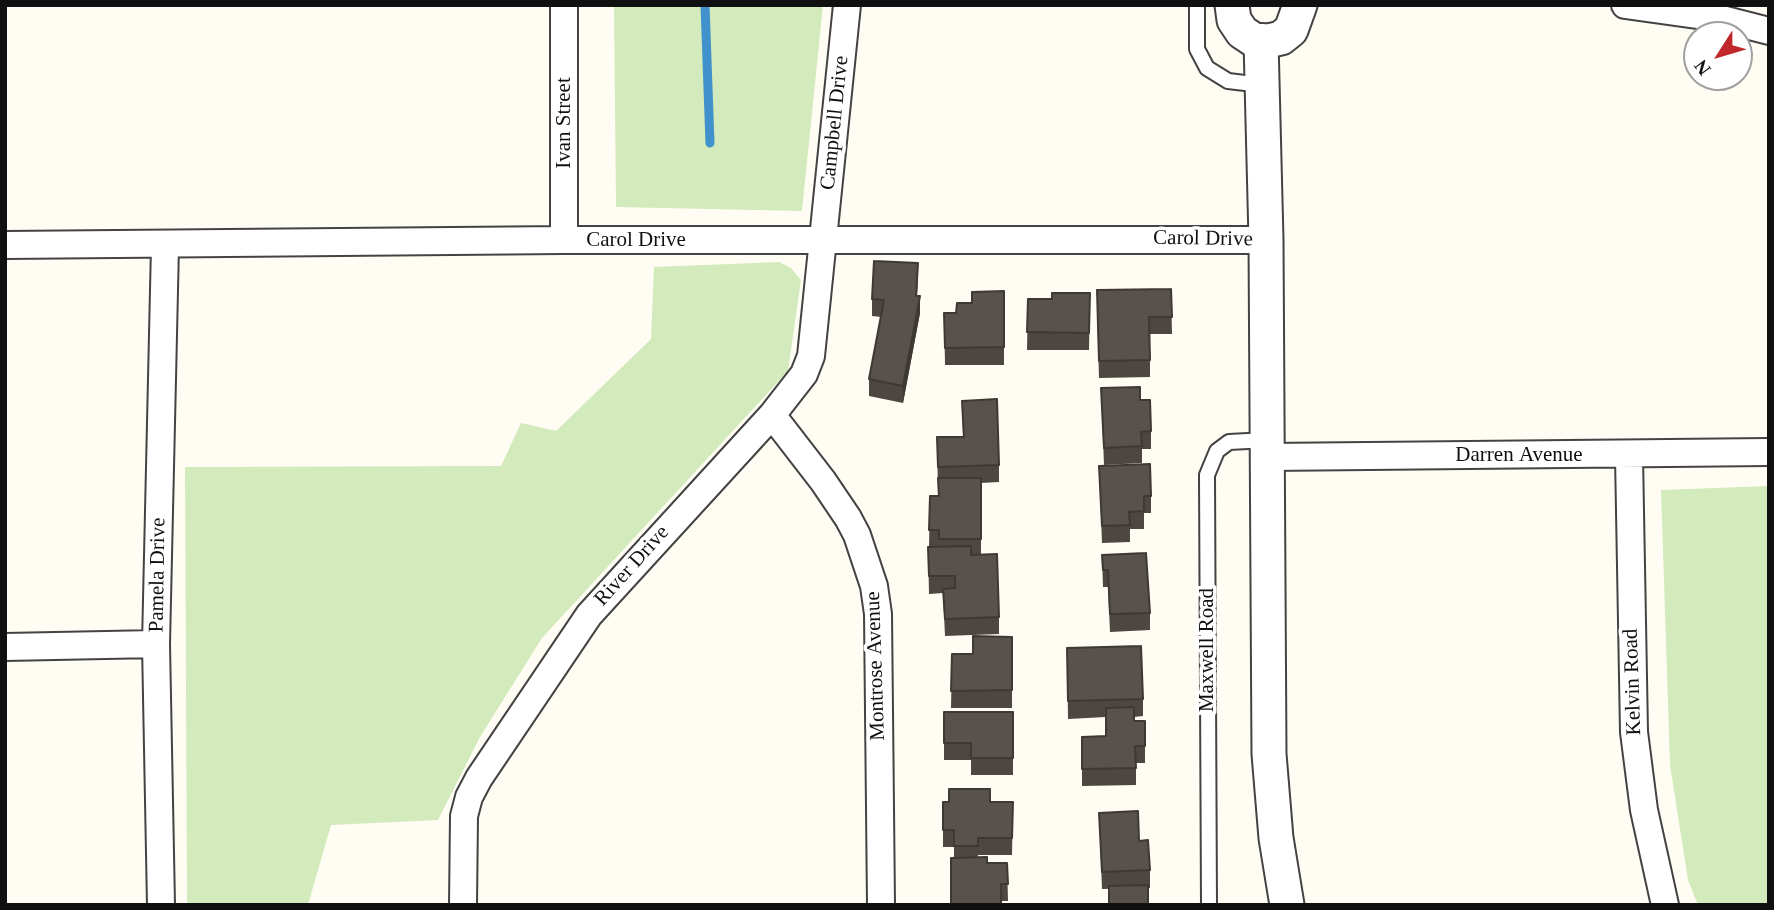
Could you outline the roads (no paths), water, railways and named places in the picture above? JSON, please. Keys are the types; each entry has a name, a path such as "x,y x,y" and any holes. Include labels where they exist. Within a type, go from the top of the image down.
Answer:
{"street":[{"name":"Ivan Street","path":"564,5 564,240"},
{"name":"Campbell Drive","path":"823,242 848,5"},
{"path":"1231,5 1237,26 1248,37 1261,41 1280,38 1291,30 1300,5"},
{"path":"1625,5 1718,18 1769,31"},
{"path":"1261,41 1266,240 1269,754 1277,846 1286,905"},
{"name":"Carol Drive","path":"5,245 165,246 564,240 1266,240"},
{"name":"River Drive","path":"463,905 464,816 469,797 479,778 589,615 772,415 804,374 811,356 823,242"},
{"name":"Pamela Drive","path":"161,905 156,644 165,246"},
{"name":"Montrose Avenue","path":"772,415 848,518 858,535 874,586 878,614 881,905"},
{"name":"Darren Avenue","path":"1268,449 1629,456 1769,452"},
{"name":"Kelvin Road","path":"1629,456 1634,732 1644,810 1665,905"},
{"path":"5,647 156,644"}],"lane":[{"path":"1197,5 1197,49 1207,68 1228,81 1262,85"},
{"name":"Maxwell Road","path":"1209,905 1207,475 1217,451 1229,442 1268,449"}],"waterway":[{"path":"705,5 710,143"}]}
